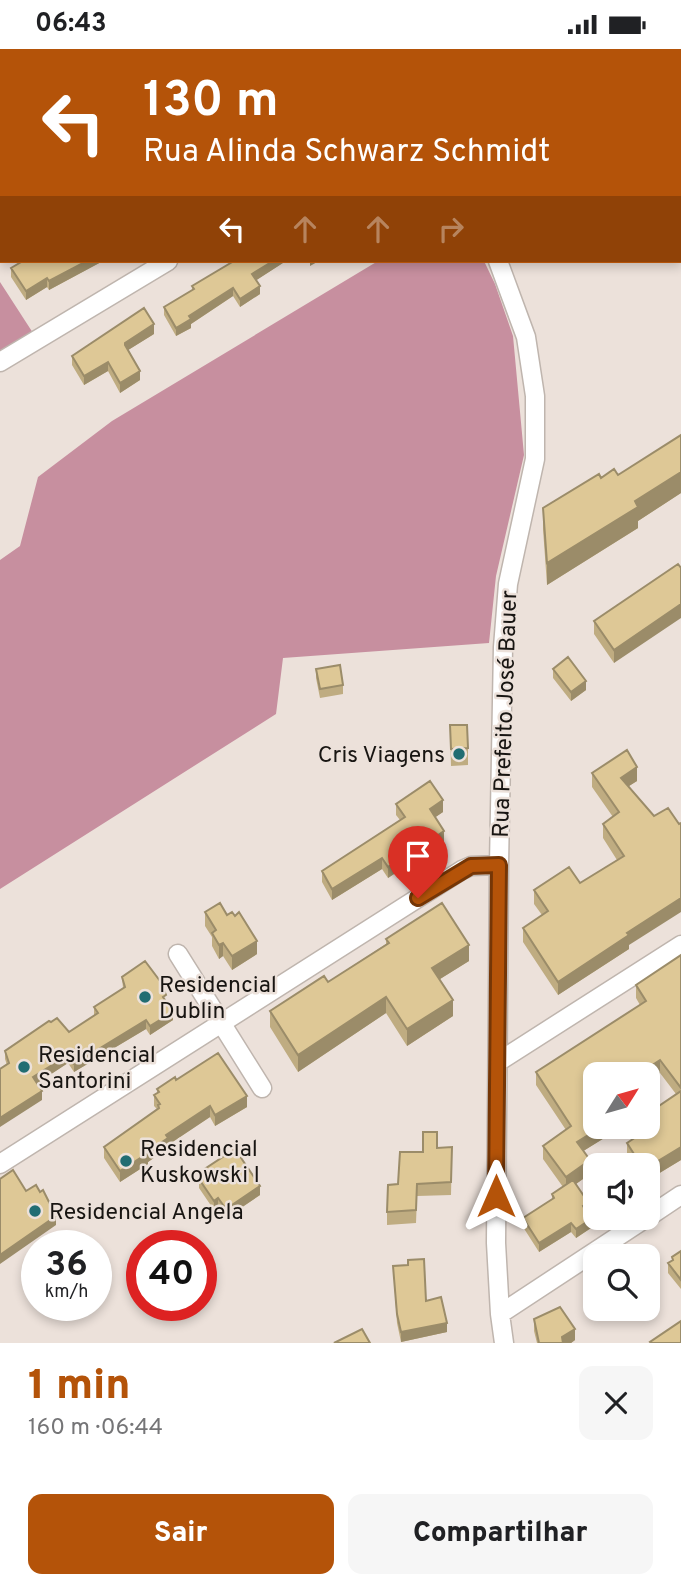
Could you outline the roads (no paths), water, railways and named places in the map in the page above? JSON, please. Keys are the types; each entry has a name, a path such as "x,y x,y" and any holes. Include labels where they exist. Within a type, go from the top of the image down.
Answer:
{"street":[{"path":"0,362 165,263"},
{"name":"Rua Prefeito José Bauer","path":"499,263 526,337 535,396 535,459 508,584 503,647 496,1243 499,1314 504,1343"},
{"path":"0,1164 461,870 471,866 499,865"},
{"path":"498,1062 681,945"},
{"path":"178,954 262,1088"},
{"path":"660,1209 681,1195"},
{"path":"499,1314 628,1230"}],"place":[{"name":"Cris Viagens","path":"459,754"},
{"name":"Residencial Dublin","path":"145,997"},
{"name":"Residencial Santorini","path":"24,1067"},
{"name":"Residencial Kuskowski I","path":"126,1161"},
{"name":"Residencial Angela","path":"35,1211"}]}
